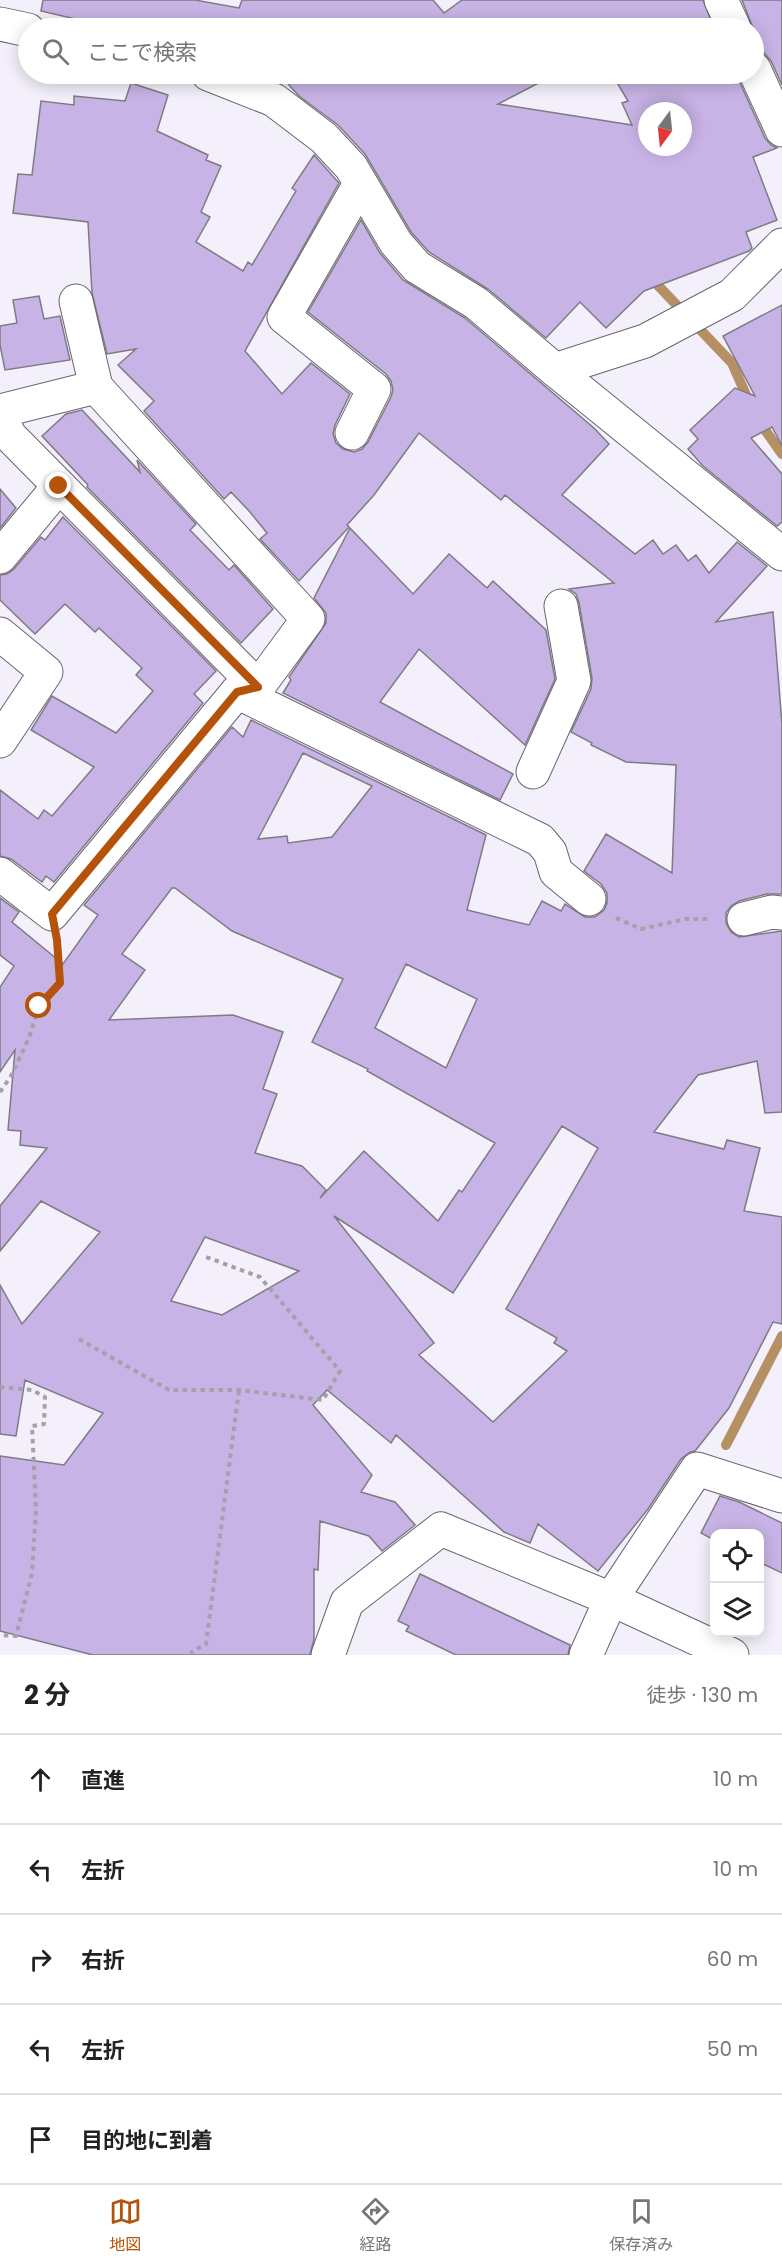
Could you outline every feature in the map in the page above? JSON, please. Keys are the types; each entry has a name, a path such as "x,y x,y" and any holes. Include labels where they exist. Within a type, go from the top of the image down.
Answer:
{"street":[{"path":"721,0 730,18"},
{"path":"0,24 18,28"},
{"path":"233,84 274,100 324,138 351,168 396,243 417,267 476,303 782,554"},
{"path":"760,84 782,130"},
{"path":"352,434 374,389 284,317 360,184"},
{"path":"555,370 645,341 732,295 782,245"},
{"path":"0,874 52,914 308,619 96,387 76,301"},
{"path":"0,411 96,387"},
{"path":"0,417 10,436 247,690 540,840 550,852 556,872 589,899"},
{"path":"0,557 59,486"},
{"path":"533,772 573,681 561,606"},
{"path":"0,634 46,672 0,741"},
{"path":"744,919 772,912 782,913"},
{"path":"586,1655 611,1599 697,1469 782,1496"},
{"path":"328,1655 347,1602 441,1529 611,1599 732,1655"}],"path":[{"path":"589,899 608,915 641,929 686,919 744,919"},
{"path":"0,1092 11,1076 29,1038 39,1006 60,983 57,940 52,914"},
{"path":"79,1339 169,1390 239,1390 323,1400 340,1371 260,1277 206,1257"},
{"path":"0,1387 32,1390 45,1397 44,1424 32,1426 36,1509 32,1573 16,1636 0,1635"},
{"path":"191,1655 192,1652 206,1644 239,1390"}],"building":[{"path":"43,0 195,0 239,8 242,0 433,0 444,13 462,0 703,0 710,18 71,18 41,11"},
{"path":"742,0 782,0 782,85 771,61 764,53 764,18 749,18"},
{"path":"131,84 168,95 157,131 208,155 206,160 221,166 201,212 210,217 196,242 243,271 248,262 252,265 296,191 292,188 314,155 339,183 245,351 282,394 311,363 350,394 333,434 336,443 343,449 354,452 362,449 368,442 391,397 393,390 391,381 386,374 308,312 361,220 380,253 403,280 465,318 594,428 609,444 562,495 635,554 653,540 663,554 676,545 688,561 696,555 709,573 737,542 767,566 716,622 773,612 782,724 782,894 767,894 739,901 726,913 726,923 731,932 739,937 782,931 782,1112 765,1113 757,1061 698,1075 654,1132 724,1149 727,1140 760,1148 744,1211 782,1217 782,1324 773,1322 729,1408 695,1451 681,1459 648,1509 598,1571 538,1524 530,1543 504,1532 396,1435 391,1443 327,1390 313,1405 372,1475 361,1492 395,1502 415,1525 382,1551 369,1536 320,1521 318,1570 314,1569 314,1639 310,1655 93,1655 0,1631 0,1456 64,1465 103,1413 25,1380 16,1436 0,1434 0,1285 22,1324 100,1232 41,1201 0,1251 0,1206 47,1148 20,1145 21,1131 8,1130 15,1050 0,1072 0,987 14,966 0,955 0,898 19,912 12,922 63,964 98,915 84,905 232,727 243,737 251,720 486,835 467,910 529,925 542,901 561,911 565,904 585,917 595,917 604,910 607,893 601,884 584,871 606,834 672,873 676,765 626,762 591,745 592,743 571,732 591,689 592,678 579,603 576,594 569,589 614,583 505,495 501,500 419,433 374,495 347,525 349,527 299,581 260,539 267,533 250,512 231,492 224,499 144,411 154,401 118,365 136,349 107,354 92,293 88,222 13,213 18,174 32,175 41,101 74,105 74,96 125,101","holes":["303,753 372,786 332,837 288,843 287,836 258,839","172,888 232,931 343,979 312,1042 368,1069 367,1071 495,1143 462,1192 459,1190 438,1221 364,1151 320,1198 326,1190 302,1166 255,1153 277,1094 263,1089 283,1032 233,1015 109,1020 145,970 122,954","406,964 477,999 446,1068 375,1028","562,1126 598,1148 506,1309 557,1338 554,1343 567,1351 493,1422 419,1355 434,1343 334,1216 453,1293","205,1237 299,1271 222,1315 171,1301"]},
{"path":"288,84 537,84 498,104 632,125 622,103 628,101 618,84 741,84 765,138 777,148 753,157 777,220 746,232 752,248 749,251 644,291 606,328 580,302 546,338 488,289 429,252 411,232 365,154 338,125 299,96"},
{"path":"39,296 44,319 60,316 70,360 5,370 0,345 0,326 17,323 13,300"},
{"path":"782,305 782,446 772,427 751,438 782,474 782,522 777,526 703,466 688,449 698,439 690,430 735,388 755,396 723,336"},
{"path":"82,410 140,472 137,460 196,524 190,530 229,570 234,565 273,609 241,643 87,487 88,485 42,436 66,414"},
{"path":"0,489 16,508 0,528"},
{"path":"63,517 216,671 194,694 203,703 54,882 46,876 42,882 11,859 0,856 0,790 38,819 44,810 52,816 94,767 31,730 52,696 116,733 153,691 136,675 142,668 99,628 95,632 65,604 35,634 0,600 0,575 7,574 14,569 41,537 45,540"},
{"path":"350,528 413,594 449,554 487,588 493,581 546,630 555,679 525,745 419,649 380,702 513,774 500,800 283,693 291,680 289,677 326,623 326,613 314,598"},
{"path":"720,1496 739,1502 782,1523 782,1573 764,1564 764,1529 710,1529 710,1538 701,1533"},
{"path":"420,1574 570,1645 568,1655 456,1655 406,1631 409,1626 398,1621"}],"waterway":[{"path":"649,276 732,363 750,404"},
{"path":"758,420 782,454"},
{"path":"726,1445 782,1336"}],"route":[{"path":"39,1006 60,983 57,940 52,914 237,692 258,687 59,486"}]}
